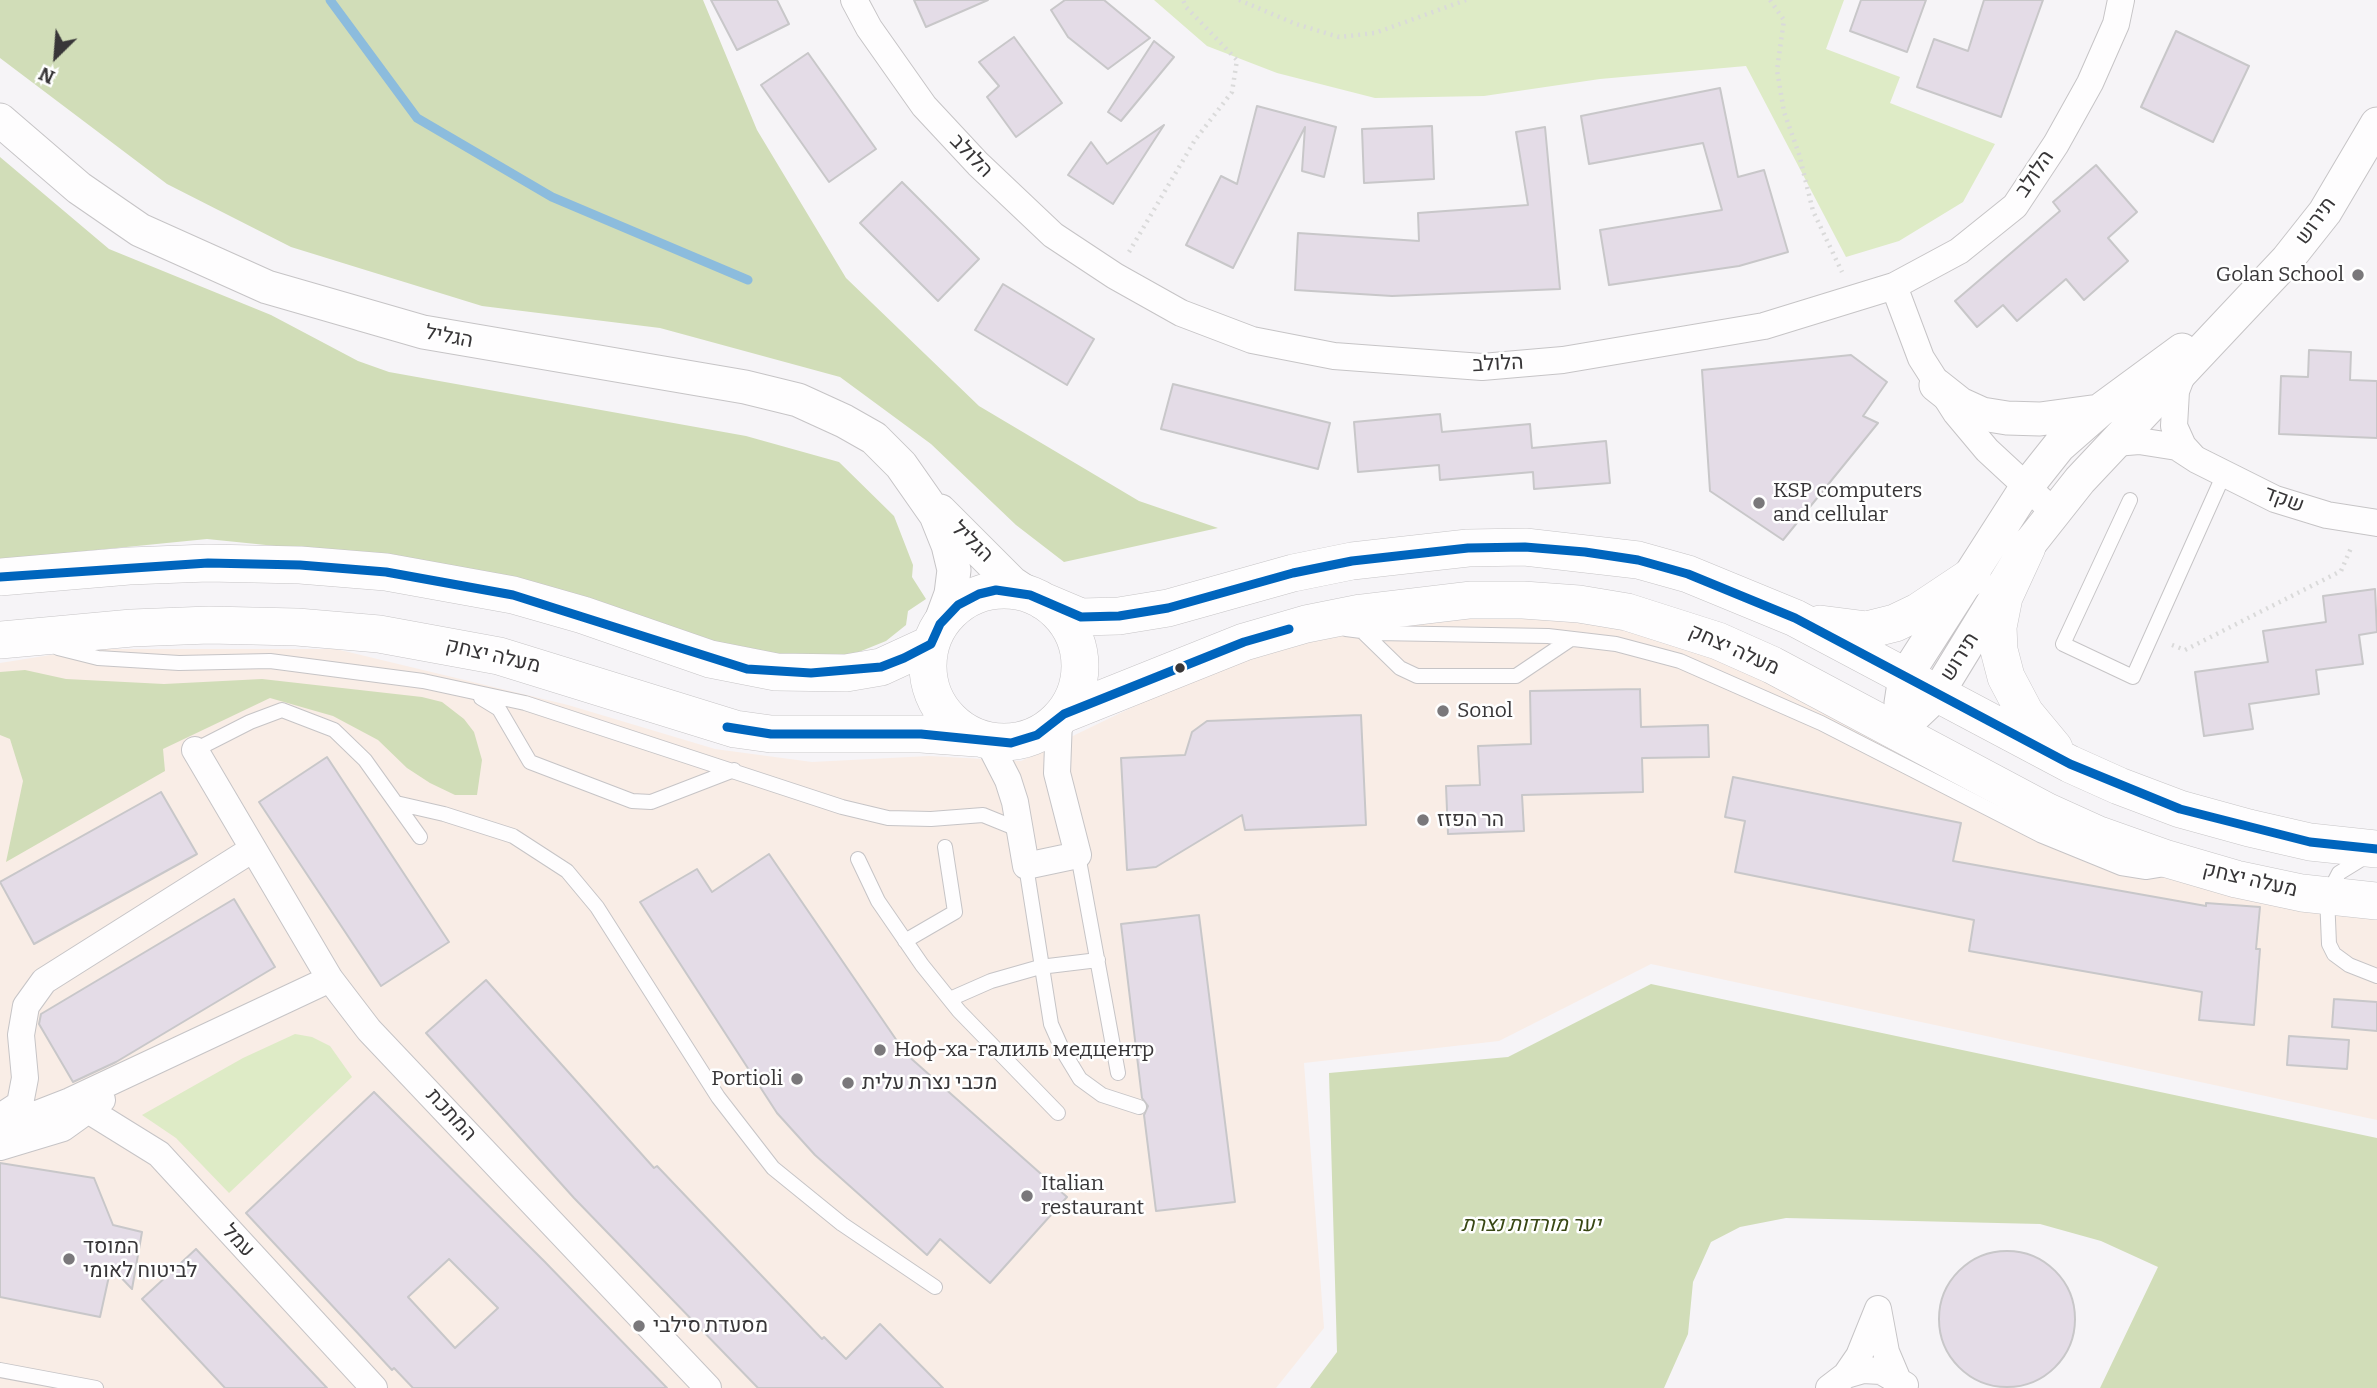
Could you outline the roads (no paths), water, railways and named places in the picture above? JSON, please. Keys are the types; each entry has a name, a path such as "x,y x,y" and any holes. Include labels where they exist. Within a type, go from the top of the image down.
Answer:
{"main road":[{"path":"0,577 129,566 208,564 300,565 386,572 513,595 583,615 710,659 776,672 846,673 881,667 936,634 958,605 979,594 1007,590 1036,598 1081,617 1119,616 1168,608 1293,573 1352,561 1468,548 1525,547 1638,560 1688,574 1795,618 2070,764 2168,804 2249,828 2310,842 2377,849"},
{"path":"2027,547 2004,597 1998,627 2000,650 2006,677 2025,713 2070,764"},
{"path":"1795,618 1837,628 1867,630 1895,623 1918,612 1972,576"},
{"path":"936,634 929,679 937,703 953,723 982,739 1010,743 1027,739 1062,717 1078,687 1080,657 1076,639 1062,617 1036,598"},
{"name":"מעלה יצחק","path":"1062,717 1244,642 1306,624 1361,613 1470,600 1523,600 1627,612 1672,624 1740,651 2046,811 2099,835 2187,865 2249,882 2326,896 2377,901"},
{"name":"מעלה יצחק","path":"8,639 209,625 297,627 379,634 512,659 735,729 771,734 921,734 982,739"}],"street":[{"name":"הלולב","path":"854,0 869,28 924,106 978,164 1053,235 1115,276 1181,313 1252,340 1334,356 1482,366 1563,360 1764,326 1894,286 1959,251 2015,206 2056,144 2090,83 2116,24 2121,0"},
{"name":"הגליל","path":"0,120 79,188 140,230 267,287 423,332 745,387 798,400 844,421 874,438 901,466 936,515 954,570 951,594 936,634"},
{"name":"תירוש","path":"1921,685 2054,512 2240,307 2287,260 2325,212 2377,124"},
{"path":"1894,286 1921,358 1936,385 1987,450 2028,485 2054,512"},
{"name":"תירוש","path":"1897,732 1972,576 2028,485 2059,446 2099,411 2240,307"},
{"name":"שקד","path":"2185,367 2176,391 2174,425 2183,446 2197,460"},
{"path":"1936,385 1960,404 1982,414 2007,418 2040,419 2099,411"},
{"name":"שקד","path":"2115,443 2161,442 2177,447 2197,460 2275,499 2327,515 2370,522"},
{"name":"הגליל","path":"916,488 1012,583 1036,598"},
{"path":"982,739 1008,780 1026,866 1078,855 1057,772 1062,717"},
{"name":"המתכת","path":"195,750 330,979 369,1030 708,1388"},
{"path":"0,1120 20,1104 25,1078 21,1035 26,1006 44,981 253,849"},
{"path":"0,1120 34,1115 155,1062 330,979"},
{"path":"0,1147 63,1128 155,1062"},
{"name":"עמל","path":"88,1110 159,1154 374,1388"},
{"path":"1837,1382 1859,1356 1878,1309 1886,1352 1903,1383"},
{"path":"1837,1382 1863,1370 1881,1371 1903,1383"}],"lane":[{"path":"2130,500 2063,645 2133,677 2224,474"},
{"path":"1306,624 1362,631 1571,639 1616,644 1679,661 1745,688 2040,835 2121,868 2146,872 2187,865"},
{"path":"1362,631 1400,668 1417,676 1516,676 1571,639"},
{"path":"8,639 98,657 179,663 270,661 351,670 471,692 525,703 842,807 888,818 931,819 983,815 1004,821 1020,830"},
{"path":"471,692 499,709 530,762 632,801 651,802 734,770"},
{"path":"195,750 250,722 282,710 334,730 365,760 421,837"},
{"path":"396,803 513,835 567,871 597,907 718,1097 773,1168 842,1224 935,1287"},
{"path":"905,941 955,912 945,847"},
{"path":"2377,854 2364,857 2339,873 2326,896 2329,944 2334,954 2349,965 2377,976"},
{"path":"1078,855 1118,1073"},
{"path":"858,859 878,901 950,999 1058,1113"},
{"path":"1026,866 1051,1024 1080,1079 1102,1096 1139,1107"},
{"path":"950,999 991,981 1040,967 1098,960"},
{"path":"0,1370 96,1388"}],"waterway":[{"path":"330,0 417,118 552,197 748,280"}],"place":[{"name":"Golan School","path":"2358,275"},
{"name":"KSP computers and cellular","path":"1759,503"},
{"name":"Sonol","path":"1443,711"},
{"name":"הר הפזז","path":"1423,820"},
{"name":"Ноф-ха-галиль медцентр","path":"880,1050"},
{"name":"Portioli","path":"797,1079"},
{"name":"מכבי נצרת עלית","path":"848,1083"},
{"name":"Italian restaurant","path":"1027,1196"},
{"name":"המוסד לביטוח לאומי","path":"69,1259"},
{"name":"מסעדת סילבי","path":"639,1326"}],"park label":[{"name":"יער מורדות נצרת","path":"1531,1225"}]}
